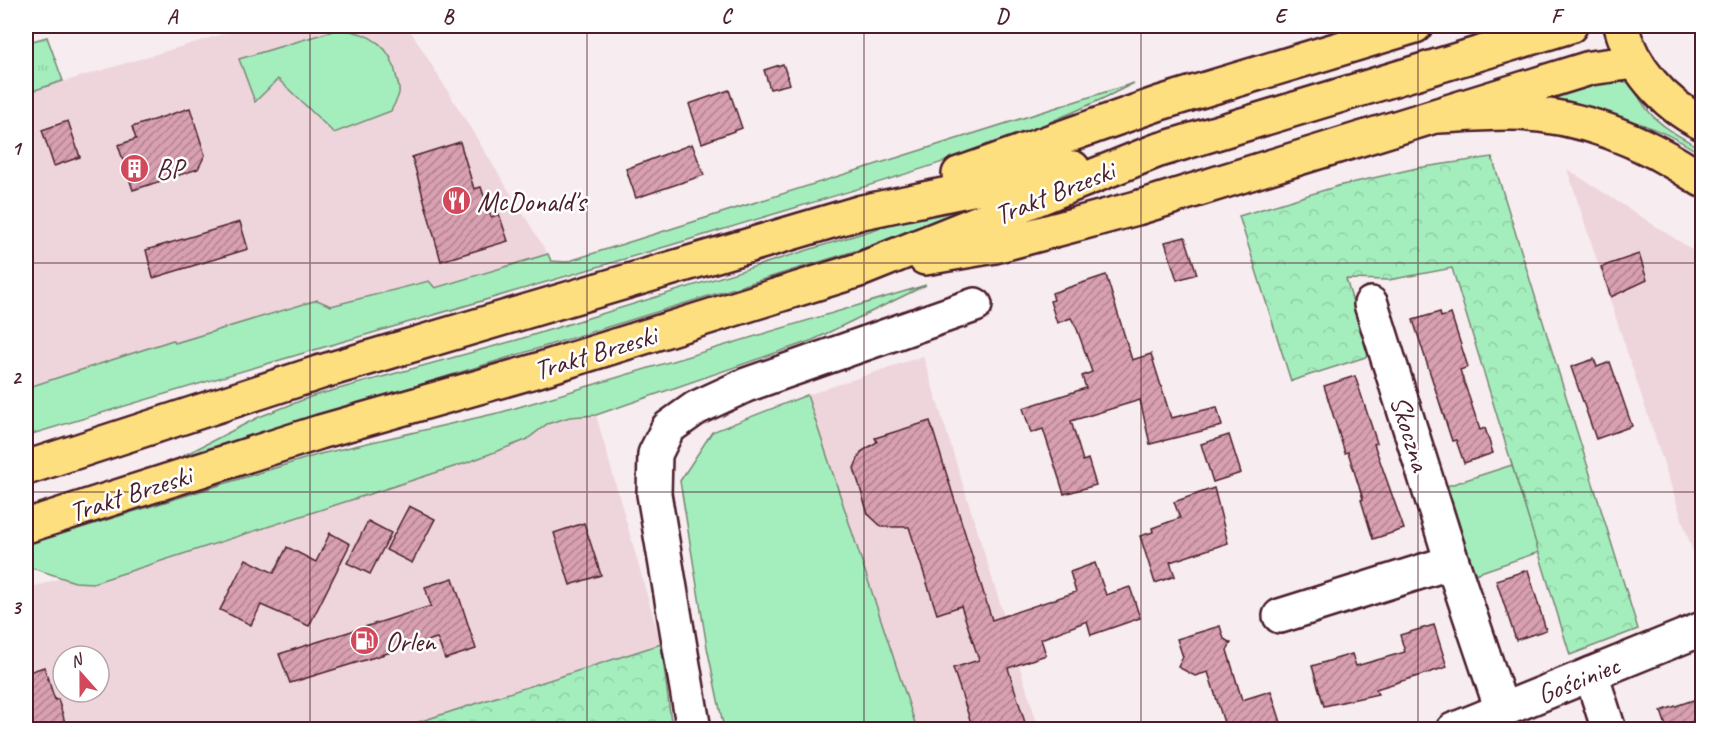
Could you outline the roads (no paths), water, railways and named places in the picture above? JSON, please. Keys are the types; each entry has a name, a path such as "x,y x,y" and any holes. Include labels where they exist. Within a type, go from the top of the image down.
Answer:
{"main road":[{"path":"862,212 921,188 1160,103 1415,26"},
{"name":"Trakt Brzeski","path":"26,468 321,372 862,212 1156,151 1570,26"},
{"path":"1621,26 1636,62 1669,102 1702,123"},
{"path":"862,270 995,246 1137,208 1590,68 1636,62"},
{"path":"1439,116 1510,113 1584,123 1614,132 1649,147 1702,180"},
{"name":"Trakt Brzeski","path":"26,526 320,432 535,371 862,270 1156,151"}],"street":[{"path":"694,729 654,494 655,454 668,428 696,408 746,385 975,304"},
{"name":"Skoczna","path":"1371,304 1452,562 1502,710"},
{"path":"1280,616 1452,562"},
{"name":"Gościniec","path":"1453,729 1702,629"},
{"path":"1591,674 1609,729"}],"place":[{"name":"BP","path":"135,168"},
{"name":"McDonald's","path":"456,201"},
{"name":"Orlen","path":"364,641"}]}
